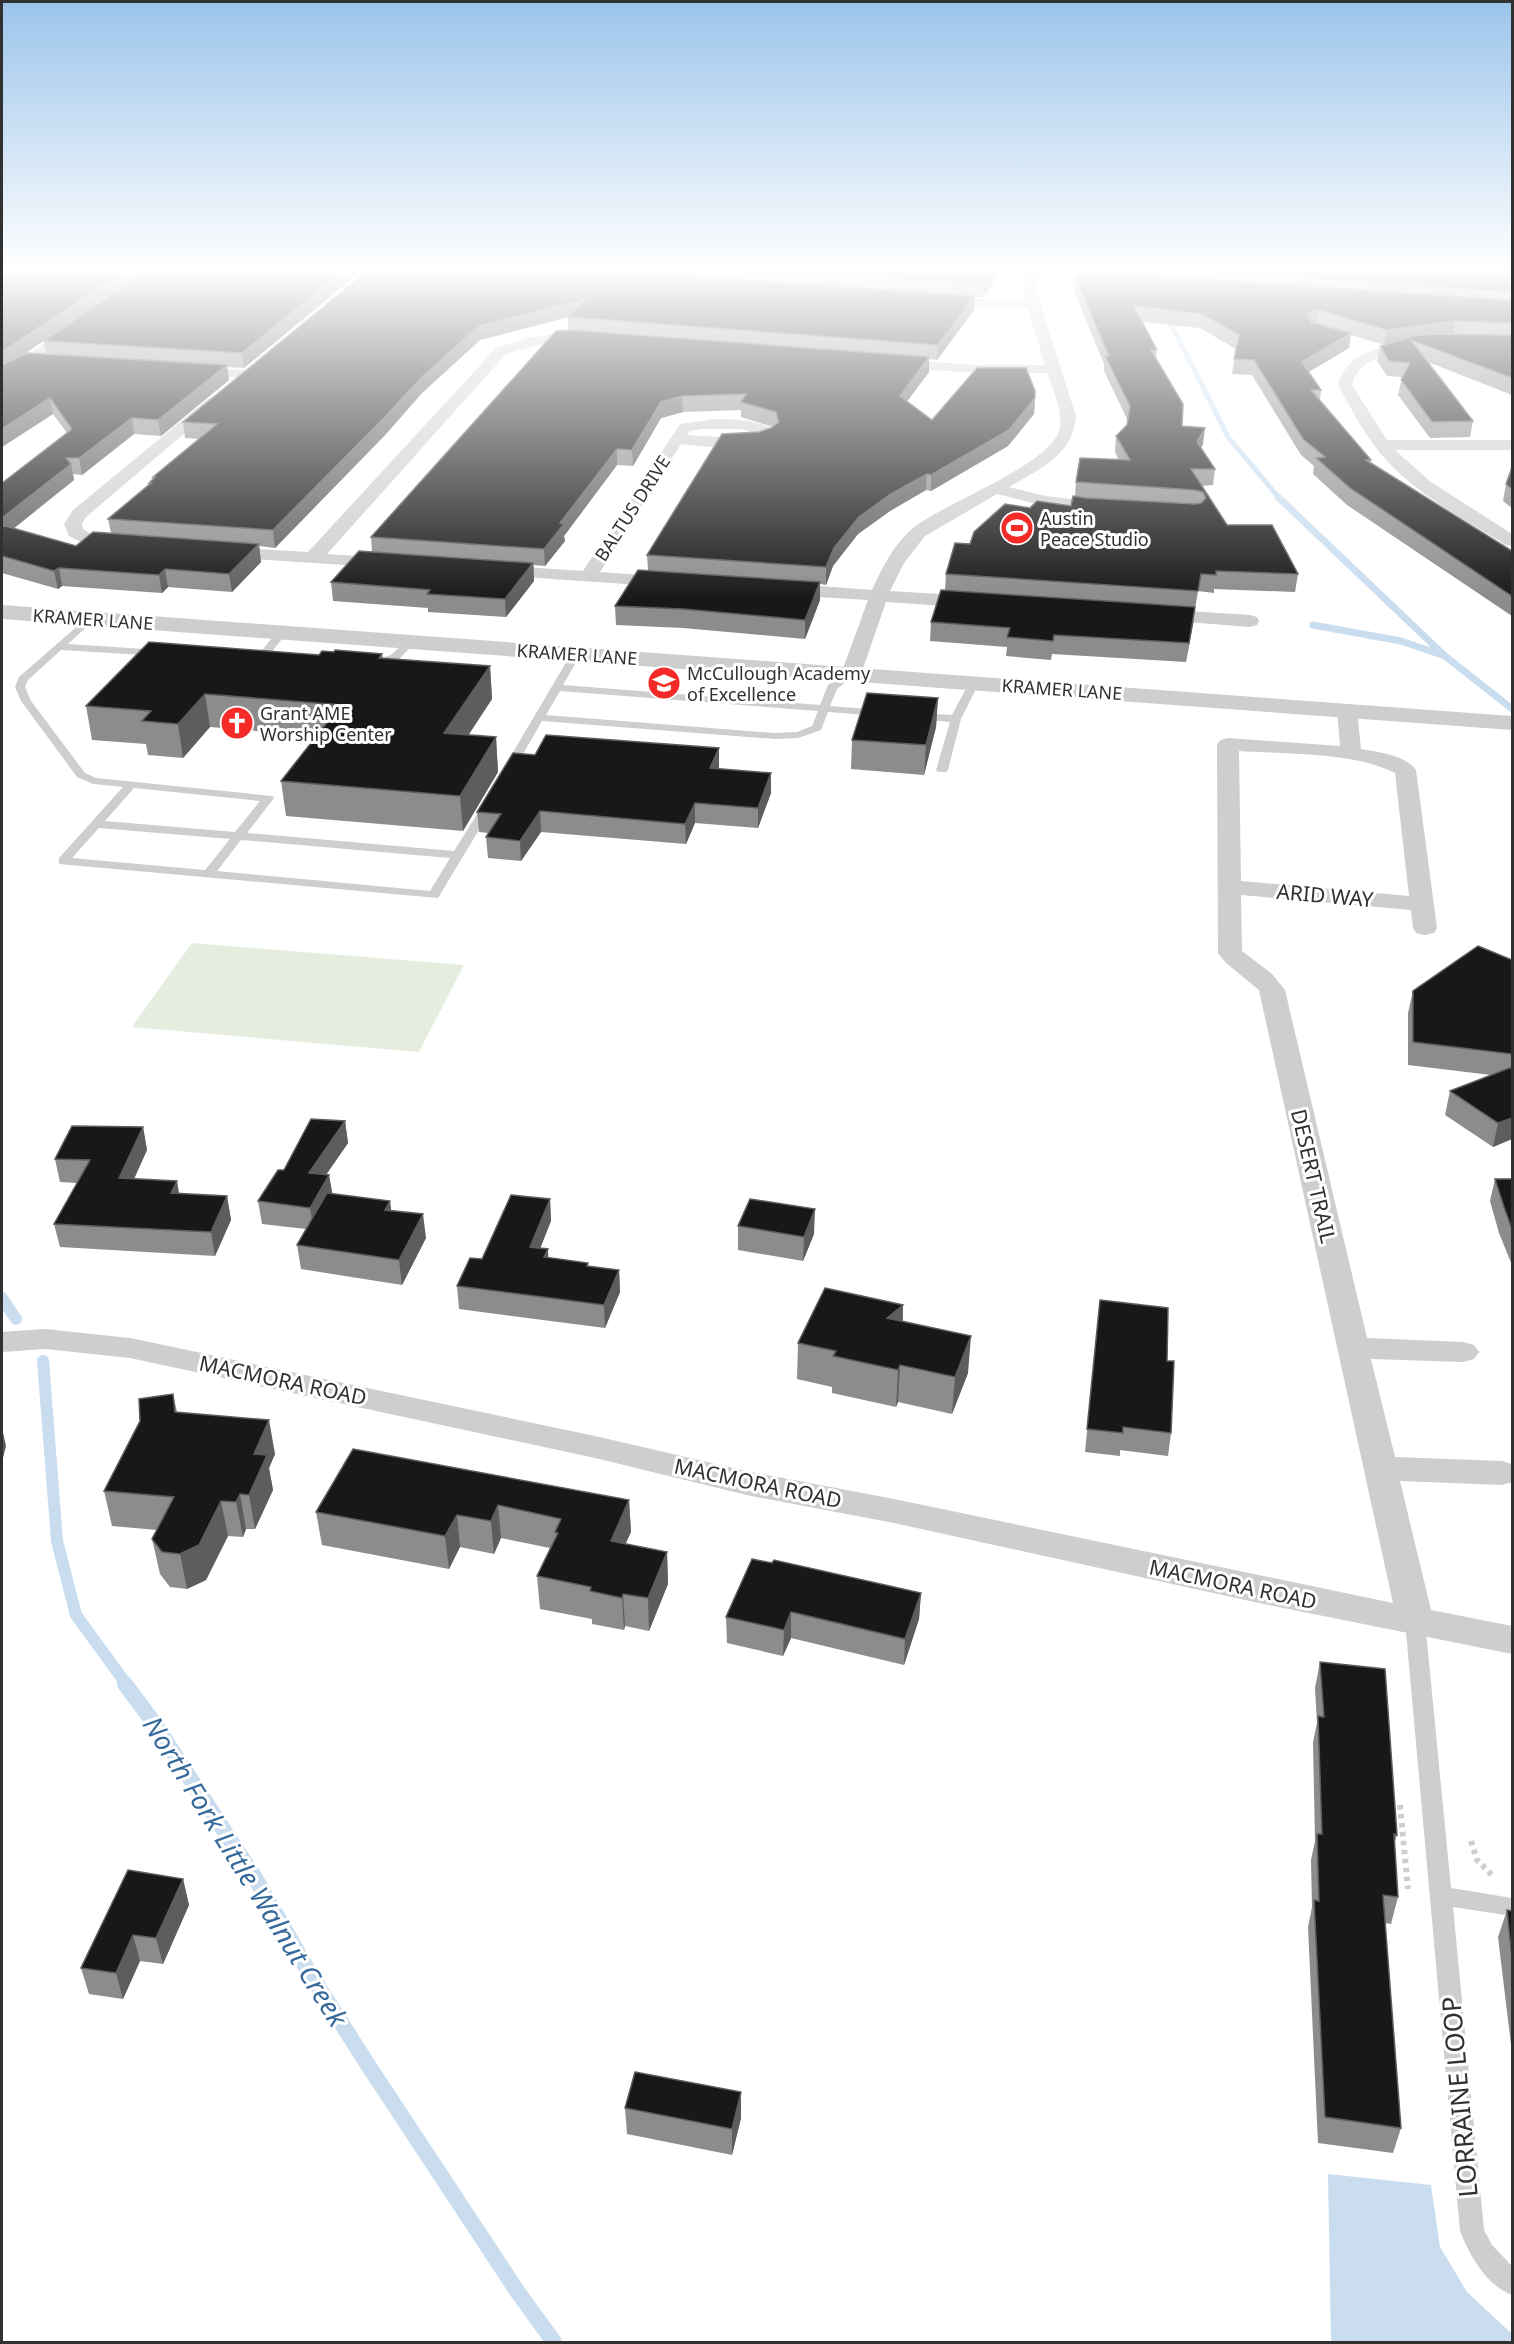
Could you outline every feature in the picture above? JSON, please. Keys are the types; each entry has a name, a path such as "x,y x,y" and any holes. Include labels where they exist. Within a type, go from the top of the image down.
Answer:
{"street":[{"path":"143,546 88,540 75,532 73,524 79,514 238,381"},
{"path":"313,558 473,381"},
{"path":"851,674 892,565 903,547 919,532 1040,462 1060,445 1067,430 1068,416 1056,381"},
{"path":"1345,381 1345,385 1382,445 1399,463 1446,500 1512,541"},
{"name":"BALTUS DRIVE","path":"588,577 676,439"},
{"path":"1382,445 1512,445"},
{"path":"994,488 1085,508 1127,510"},
{"path":"200,550 408,564"},
{"path":"480,569 683,583"},
{"path":"767,588 990,603"},
{"name":"KRAMER LANE","path":"2,612 1512,723"},
{"path":"1143,614 1250,621"},
{"path":"1347,710 1351,754 1386,759 1405,770 1425,928"},
{"name":"DESERT TRAIL","path":"1351,754 1228,744 1230,953 1238,962 1267,981 1272,990 1415,1621"},
{"name":"ARID WAY","path":"1230,886 1421,904"},
{"name":"MACMORA ROAD","path":"2,1342 45,1339 130,1348 595,1447 751,1484 894,1511 1512,1640"},
{"path":"1353,1348 1463,1352"},
{"path":"1380,1468 1502,1473"}],"lane":[{"path":"89,619 23,679 20,687 26,701 81,775 93,781 268,798 208,875"},
{"path":"237,658 266,659 282,633"},
{"path":"356,664 378,662 395,657 411,642"},
{"path":"59,647 177,654"},
{"path":"131,785 63,861 434,895 576,654"},
{"path":"539,718 775,736 798,735 817,728 822,709 832,687 851,674"},
{"path":"942,770 956,719 974,683"},
{"path":"556,688 889,714"},
{"path":"912,716 956,719"},
{"path":"96,824 459,855"},
{"name":"LORRAINE LOOP","path":"1415,1621 1472,2231 1483,2254 1512,2283"},
{"path":"1440,1896 1512,1907"}],"path":[{"path":"1471,1841 1477,1860 1499,1880"}],"green space":[{"path":"192,943 464,965 419,1052 132,1027"}],"water":[{"path":"1328,2174 1431,2185 1440,2247 1467,2292 1512,2334 1512,2342 1331,2342"}],"building":[{"path":"2,381 206,381 158,420 132,418 79,458 66,458 71,464 2,518 2,483 72,429 50,398 2,429"},
{"path":"233,381 418,381 273,530 108,519 151,483 149,483 155,477 153,477 217,424 183,422"},
{"path":"511,381 911,381 900,396 932,420 965,381 1031,381 1035,391 1035,398 1009,430 931,475 927,474 891,494 859,517 834,548 826,567 647,555 722,434 759,432 779,422 776,412 741,402 746,394 682,396 661,402 632,450 617,449 560,523 564,524 544,549 371,537"},
{"path":"1118,381 1170,381 1183,404 1182,426 1205,428 1197,442 1215,469 1191,469 1227,525 1272,525 1298,574 1216,571 1216,575 1201,574 1198,591 946,574 955,543 970,544 974,532 1005,504 1030,508 1037,501 1071,506 1073,496 1201,503 1206,498 1203,492 1195,490 1076,482 1080,458 1130,460 1116,436 1127,425 1130,406"},
{"path":"1267,381 1315,381 1321,390 1311,390 1371,460 1366,460 1512,551 1512,596 1350,488 1316,458 1325,457 1303,439"},
{"path":"1402,381 1443,381 1473,421 1432,422"},
{"path":"1512,467 1512,489 1506,484"},
{"path":"2,525 76,546 93,532 259,544 229,574 165,569 159,575 59,568 54,571 2,556"},
{"path":"359,551 533,563 505,599 427,594 430,590 331,582"},
{"path":"638,570 820,582 805,620 683,609 615,606"},
{"path":"941,590 1195,607 1189,643 1054,635 1053,641 1007,637 1010,628 931,622"},
{"path":"149,642 319,655 322,651 334,652 335,650 382,654 379,658 490,666 444,733 496,737 460,796 281,781 341,705 205,694 178,724 142,721 151,711 86,706"},
{"path":"867,693 938,698 926,745 852,740"},
{"path":"546,735 719,748 710,768 771,773 758,808 695,803 685,824 540,811 520,841 486,837 501,814 477,812 513,753 535,755"},
{"path":"1478,946 1512,960 1512,1054 1413,1042 1413,991"},
{"path":"1512,1067 1512,1118 1498,1123 1450,1091"},
{"path":"311,1119 345,1121 309,1173 329,1175 310,1208 258,1201 278,1170 284,1170"},
{"path":"72,1126 143,1127 119,1178 177,1181 171,1193 227,1196 211,1232 54,1224 90,1160 55,1159"},
{"path":"1495,1179 1512,1179 1512,1229 1505,1210"},
{"path":"327,1193 390,1201 385,1210 423,1214 399,1260 297,1245"},
{"path":"511,1195 550,1199 530,1247 548,1249 544,1257 619,1270 604,1305 457,1286 470,1258 482,1259"},
{"path":"750,1199 815,1209 804,1237 738,1226"},
{"path":"825,1288 903,1305 887,1318 971,1336 955,1377 900,1365 898,1370 833,1356 836,1351 798,1343"},
{"path":"1100,1300 1168,1308 1167,1361 1174,1361 1171,1433 1123,1427 1123,1433 1087,1429"},
{"path":"173,1394 175,1412 269,1420 254,1454 267,1455 249,1495 240,1494 236,1502 221,1501 199,1545 180,1554 162,1552 152,1539 174,1497 104,1491 140,1421 139,1399"},
{"path":"353,1449 629,1500 611,1541 667,1552 648,1598 623,1594 622,1598 590,1591 591,1587 537,1576 558,1533 555,1532 561,1519 498,1505 491,1521 457,1515 445,1536 316,1512"},
{"path":"752,1559 772,1563 774,1560 921,1593 905,1639 791,1612 784,1630 726,1617"},
{"path":"1320,1662 1385,1669 1397,1835 1394,1834 1398,1897 1383,1895 1401,2128 1325,2117 1314,1900 1319,1901 1317,1834 1322,1834 1318,1716 1324,1717"},
{"path":"128,1870 183,1879 156,1938 133,1935 116,1973 81,1968"},
{"path":"1507,1910 1512,1911 1512,1958"},
{"path":"635,2072 741,2092 732,2129 625,2108"}],"waterway":[{"path":"1200,381 1228,437 1280,499"},
{"path":"1280,499 1445,656"},
{"path":"1313,625 1401,641 1445,656"},
{"path":"1445,656 1511,708"},
{"name":"North Fork Little Walnut Creek","path":"2,1298 16,1319"},
{"name":"North Fork Little Walnut Creek","path":"43,1361 57,1541 76,1615 127,1685"},
{"name":"North Fork Little Walnut Creek","path":"125,1684 154,1723 255,1878 310,1974 368,2065 517,2291 554,2342"}],"place":[{"name":"Austin Peace Studio","path":"1017,528"},
{"name":"McCullough Academy of Excellence","path":"664,683"},
{"name":"Grant AME Worship Center","path":"237,723"}]}
